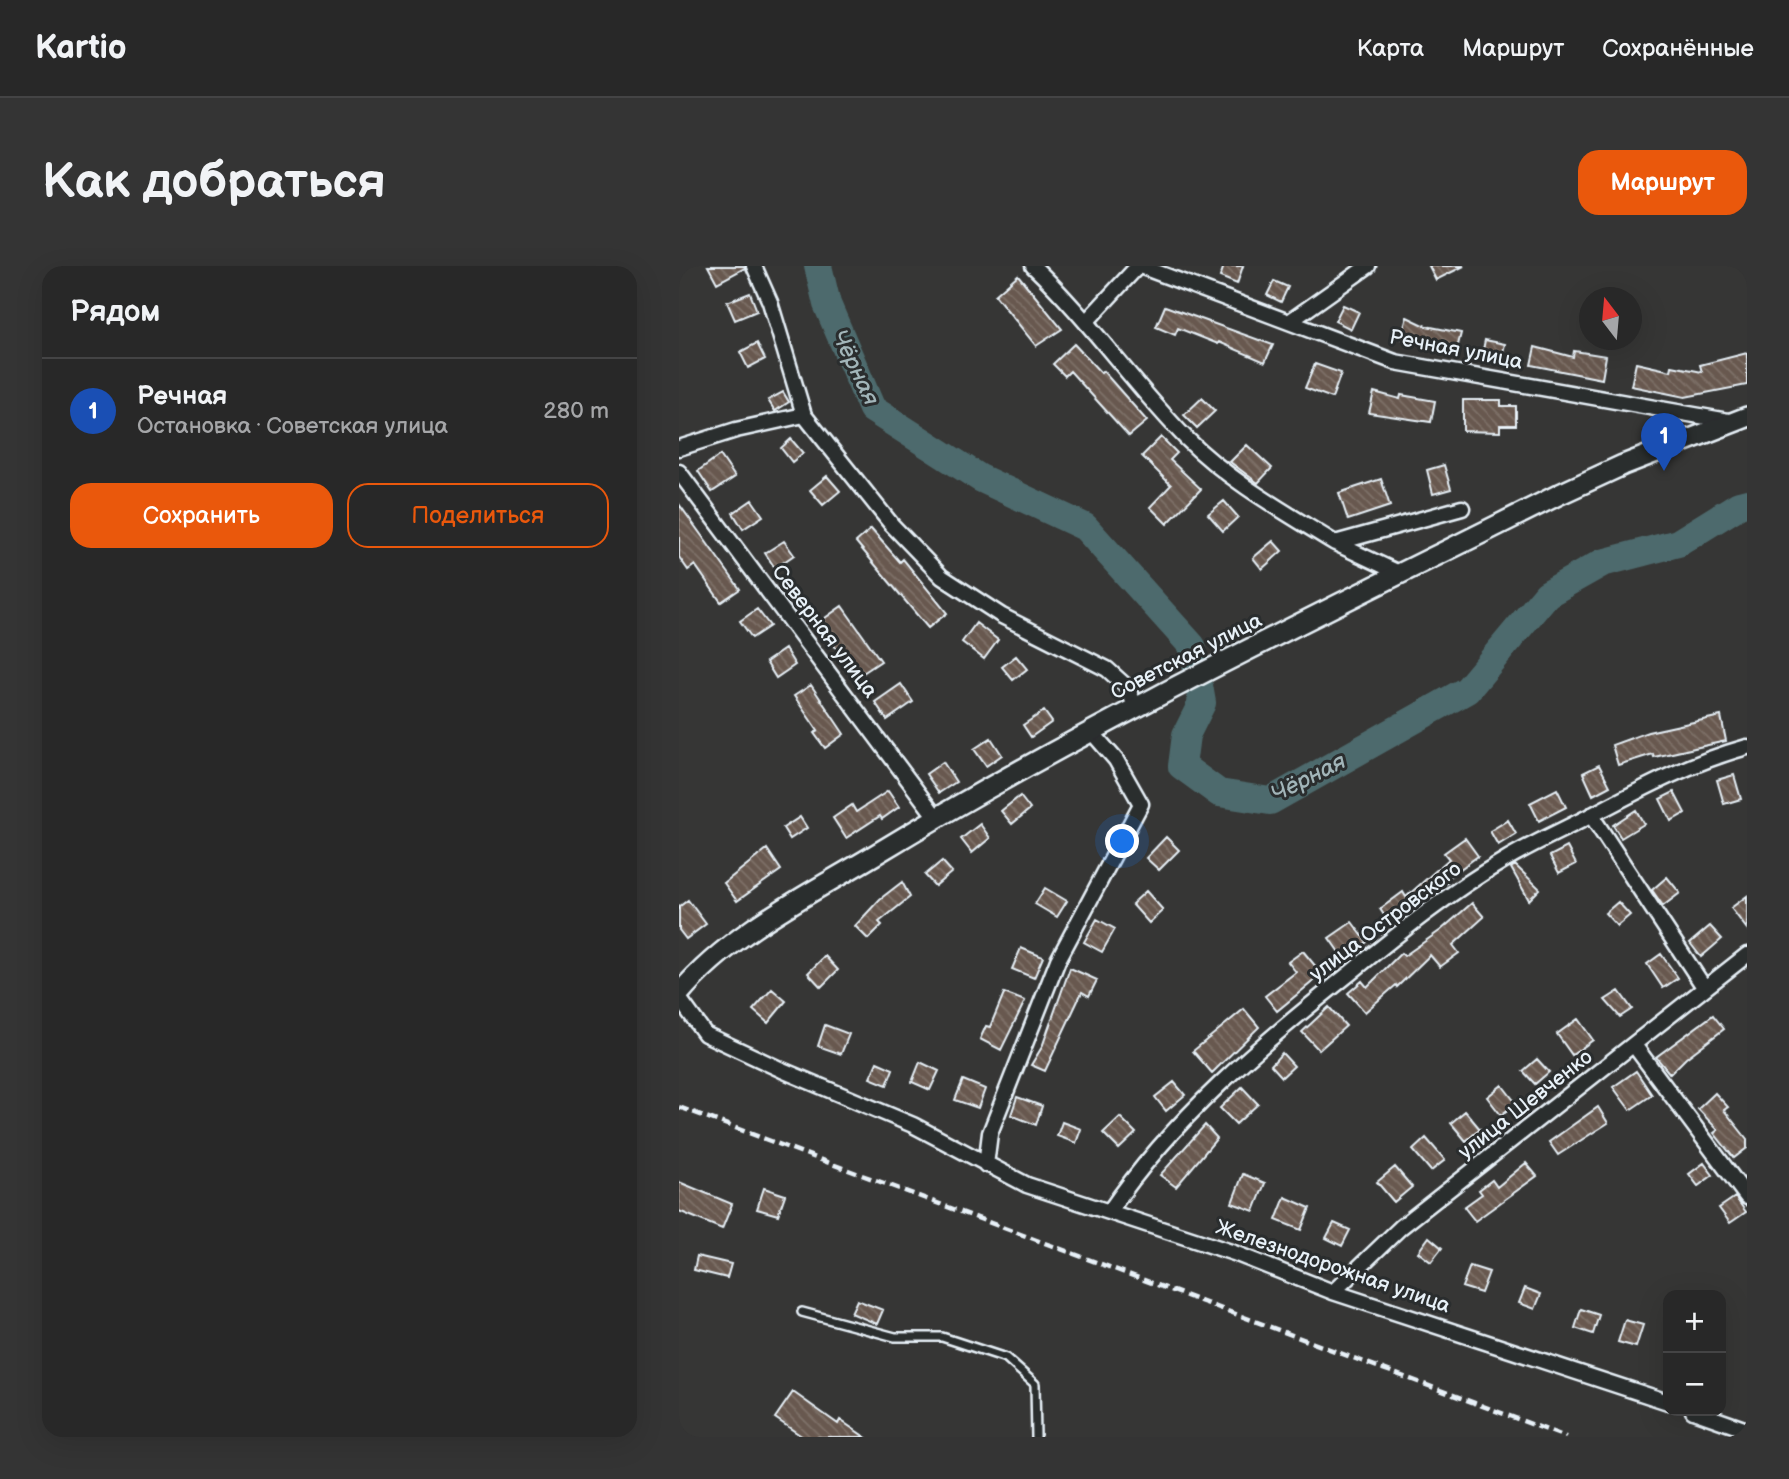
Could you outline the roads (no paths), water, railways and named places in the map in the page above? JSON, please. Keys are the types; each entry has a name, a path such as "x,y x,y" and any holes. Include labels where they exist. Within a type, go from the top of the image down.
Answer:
{"main road":[{"name":"Советская улица","path":"679,996 719,955 751,931 936,817 1090,730 1399,573 1623,465 1740,419"}],"street":[{"path":"754,266 769,302 804,415 893,525 941,577 1002,616 1107,669 1127,687 1136,708"},
{"path":"1033,266 1086,322 1188,440 1259,496 1335,542 1399,573"},
{"path":"1086,322 1139,266"},
{"name":"Речная улица","path":"1139,266 1395,362 1740,419"},
{"path":"1289,322 1368,266"},
{"path":"679,448 736,430 804,415"},
{"name":"Северная улица","path":"679,472 936,817"},
{"path":"1335,542 1462,508"},
{"path":"986,1165 990,1133 1058,960 1141,804 1116,760 1090,730"},
{"name":"улица Островского","path":"1109,1212 1129,1183 1181,1121 1282,1027 1424,914 1503,861 1591,815 1707,758 1747,747"},
{"path":"1591,815 1704,987"},
{"name":"улица Шевченко","path":"1333,1292 1401,1227 1747,955"},
{"name":"Железнодорожная улица","path":"679,996 705,1034 793,1075 913,1125 1027,1185 1234,1252 1333,1292 1663,1400"},
{"path":"1634,1045 1747,1197"},
{"path":"1707,1416 1747,1430"}],"lane":[{"path":"802,1312 895,1337 942,1337 1006,1358 1035,1384 1036,1437"}],"waterway":[{"name":"Чёрная","path":"818,266 827,304 872,409 980,478 1085,527 1192,646 1202,703 1186,735 1182,766 1219,793 1270,801 1467,690 1547,594 1602,563 1678,543 1739,505 1747,503"}],"railway":[{"path":"679,1107 1566,1437"}],"place":[{"name":"Речная","path":"1664,471"}]}
